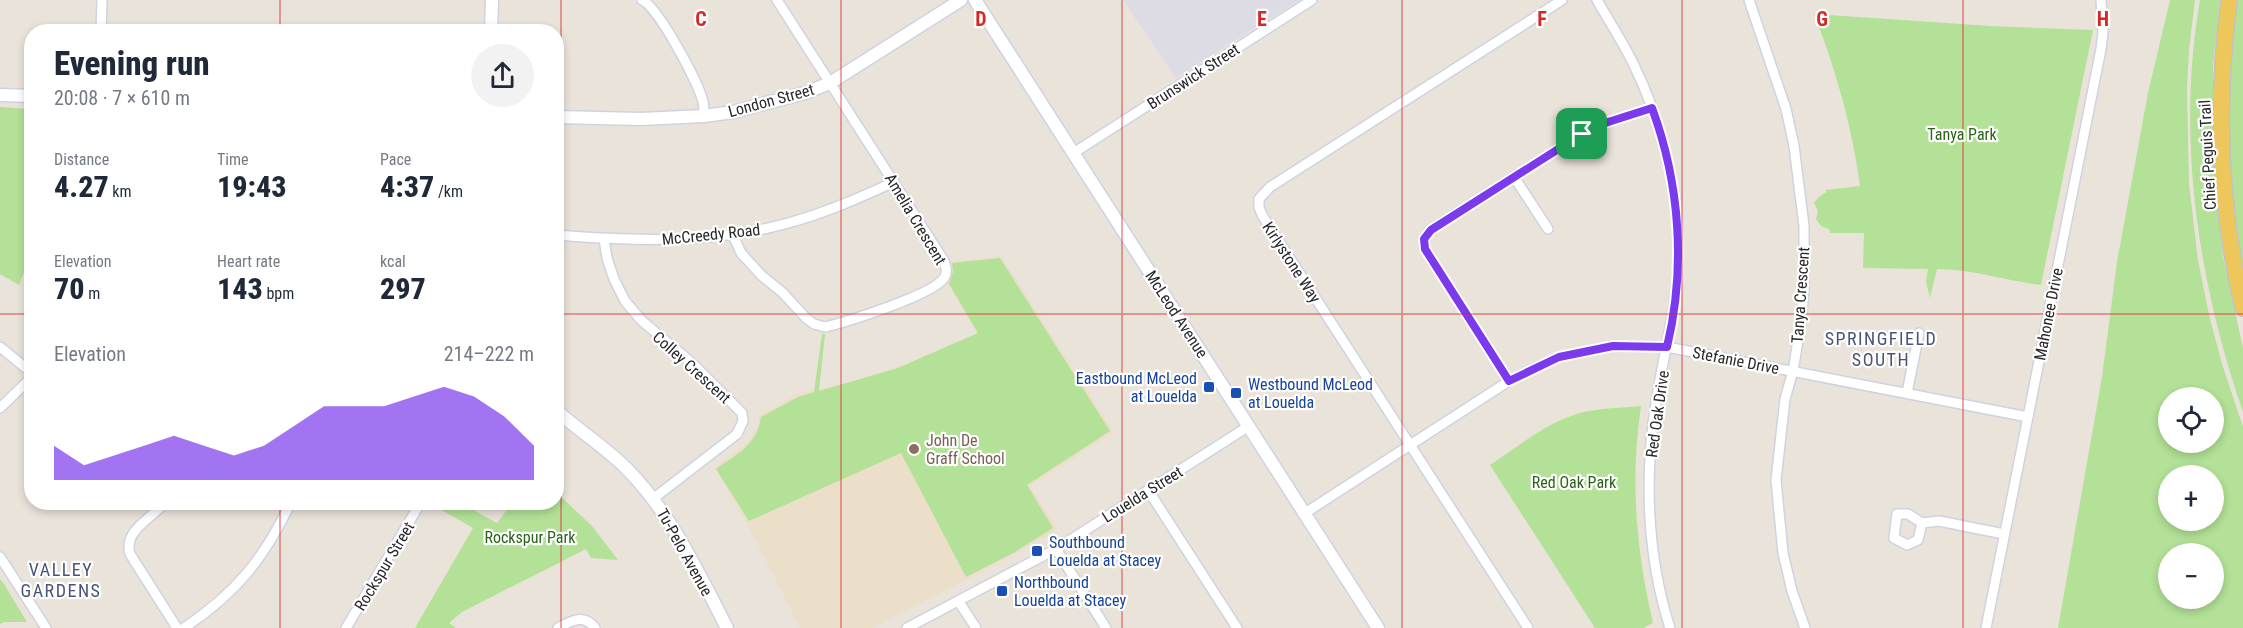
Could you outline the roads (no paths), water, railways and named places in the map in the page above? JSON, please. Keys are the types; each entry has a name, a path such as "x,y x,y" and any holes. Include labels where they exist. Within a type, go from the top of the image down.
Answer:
{"main road":[{"name":"Chief Peguis Trail","path":"2229,0 2222,82 2222,157 2231,246 2243,308"}],"street":[{"path":"101,24 102,0"},
{"path":"491,24 492,0"},
{"path":"642,0 654,10 692,72 703,102 704,116"},
{"name":"Amelia Crescent","path":"733,235 741,253 755,268 806,318 814,324 825,327 904,300 939,284 946,276 947,269 944,261 777,0"},
{"name":"London Street","path":"564,117 642,119 704,116 733,112 795,95 830,82 961,0"},
{"name":"McLeod Avenue","path":"975,0 1377,627"},
{"name":"Brunswick Street","path":"1074,152 1312,0"},
{"name":"Kirlystone Way","path":"1528,628 1262,215 1259,199 1270,187 1562,0"},
{"name":"Red Oak Drive","path":"1596,0 1626,50 1652,108 1669,169 1677,229 1677,287 1656,403 1650,447 1649,490 1651,532 1657,574 1670,628"},
{"name":"Tanya Crescent","path":"1749,0 1786,109 1801,188 1804,226 1804,290 1793,371 1785,399 1776,480 1783,554 1792,591 1805,628"},
{"name":"Mahonee Drive","path":"1986,628 2101,49 2103,33 2101,0"},
{"path":"0,95 24,96"},
{"path":"1509,381 1425,249 1424,239 1431,230 1591,129 1652,108"},
{"path":"1514,177 1548,229"},
{"name":"McCreedy Road","path":"564,236 650,240 733,235 786,224 818,214 857,200 894,182"},
{"name":"Colley Crescent","path":"604,239 614,279 625,301 653,332 693,364 742,413 743,421 737,434 654,498"},
{"path":"1907,393 1919,333"},
{"name":"Stefanie Drive","path":"1305,513 1509,381 1559,357 1613,346 1667,347 2028,417"},
{"path":"0,347 24,368"},
{"path":"0,408 24,383"},
{"name":"Tu-Pelo Avenue","path":"564,416 620,461 654,498 676,531 727,628"},
{"name":"Louelda Street","path":"907,628 1056,549 1249,426"},
{"path":"1148,490 1237,628"},
{"path":"157,510 130,536 128,547 130,554 177,628"},
{"path":"184,628 207,613 239,584 266,550 287,510"},
{"name":"Rockspur Street","path":"346,628 416,510"},
{"path":"1922,523 1939,521 2004,534"},
{"path":"1056,549 1106,628"},
{"path":"0,557 46,628"},
{"path":"959,602 976,628"},
{"path":"558,628 573,620 582,619 589,621 595,628"}],"place":[{"name":"Eastbound McLeod at Louelda","path":"1209,387"},
{"name":"Westbound McLeod at Louelda","path":"1236,393"},
{"name":"John De Graff School","path":"914,449"},
{"name":"Southbound Louelda at Stacey","path":"1037,551"},
{"name":"Northbound Louelda at Stacey","path":"1002,591"}],"district":[{"name":"SPRINGFIELD SOUTH","path":"1881,349"},
{"name":"VALLEY GARDENS","path":"61,580"}],"park label":[{"name":"Tanya Park","path":"1962,134"},
{"name":"Red Oak Park","path":"1574,482"},
{"name":"Rockspur Park","path":"530,537"}]}
